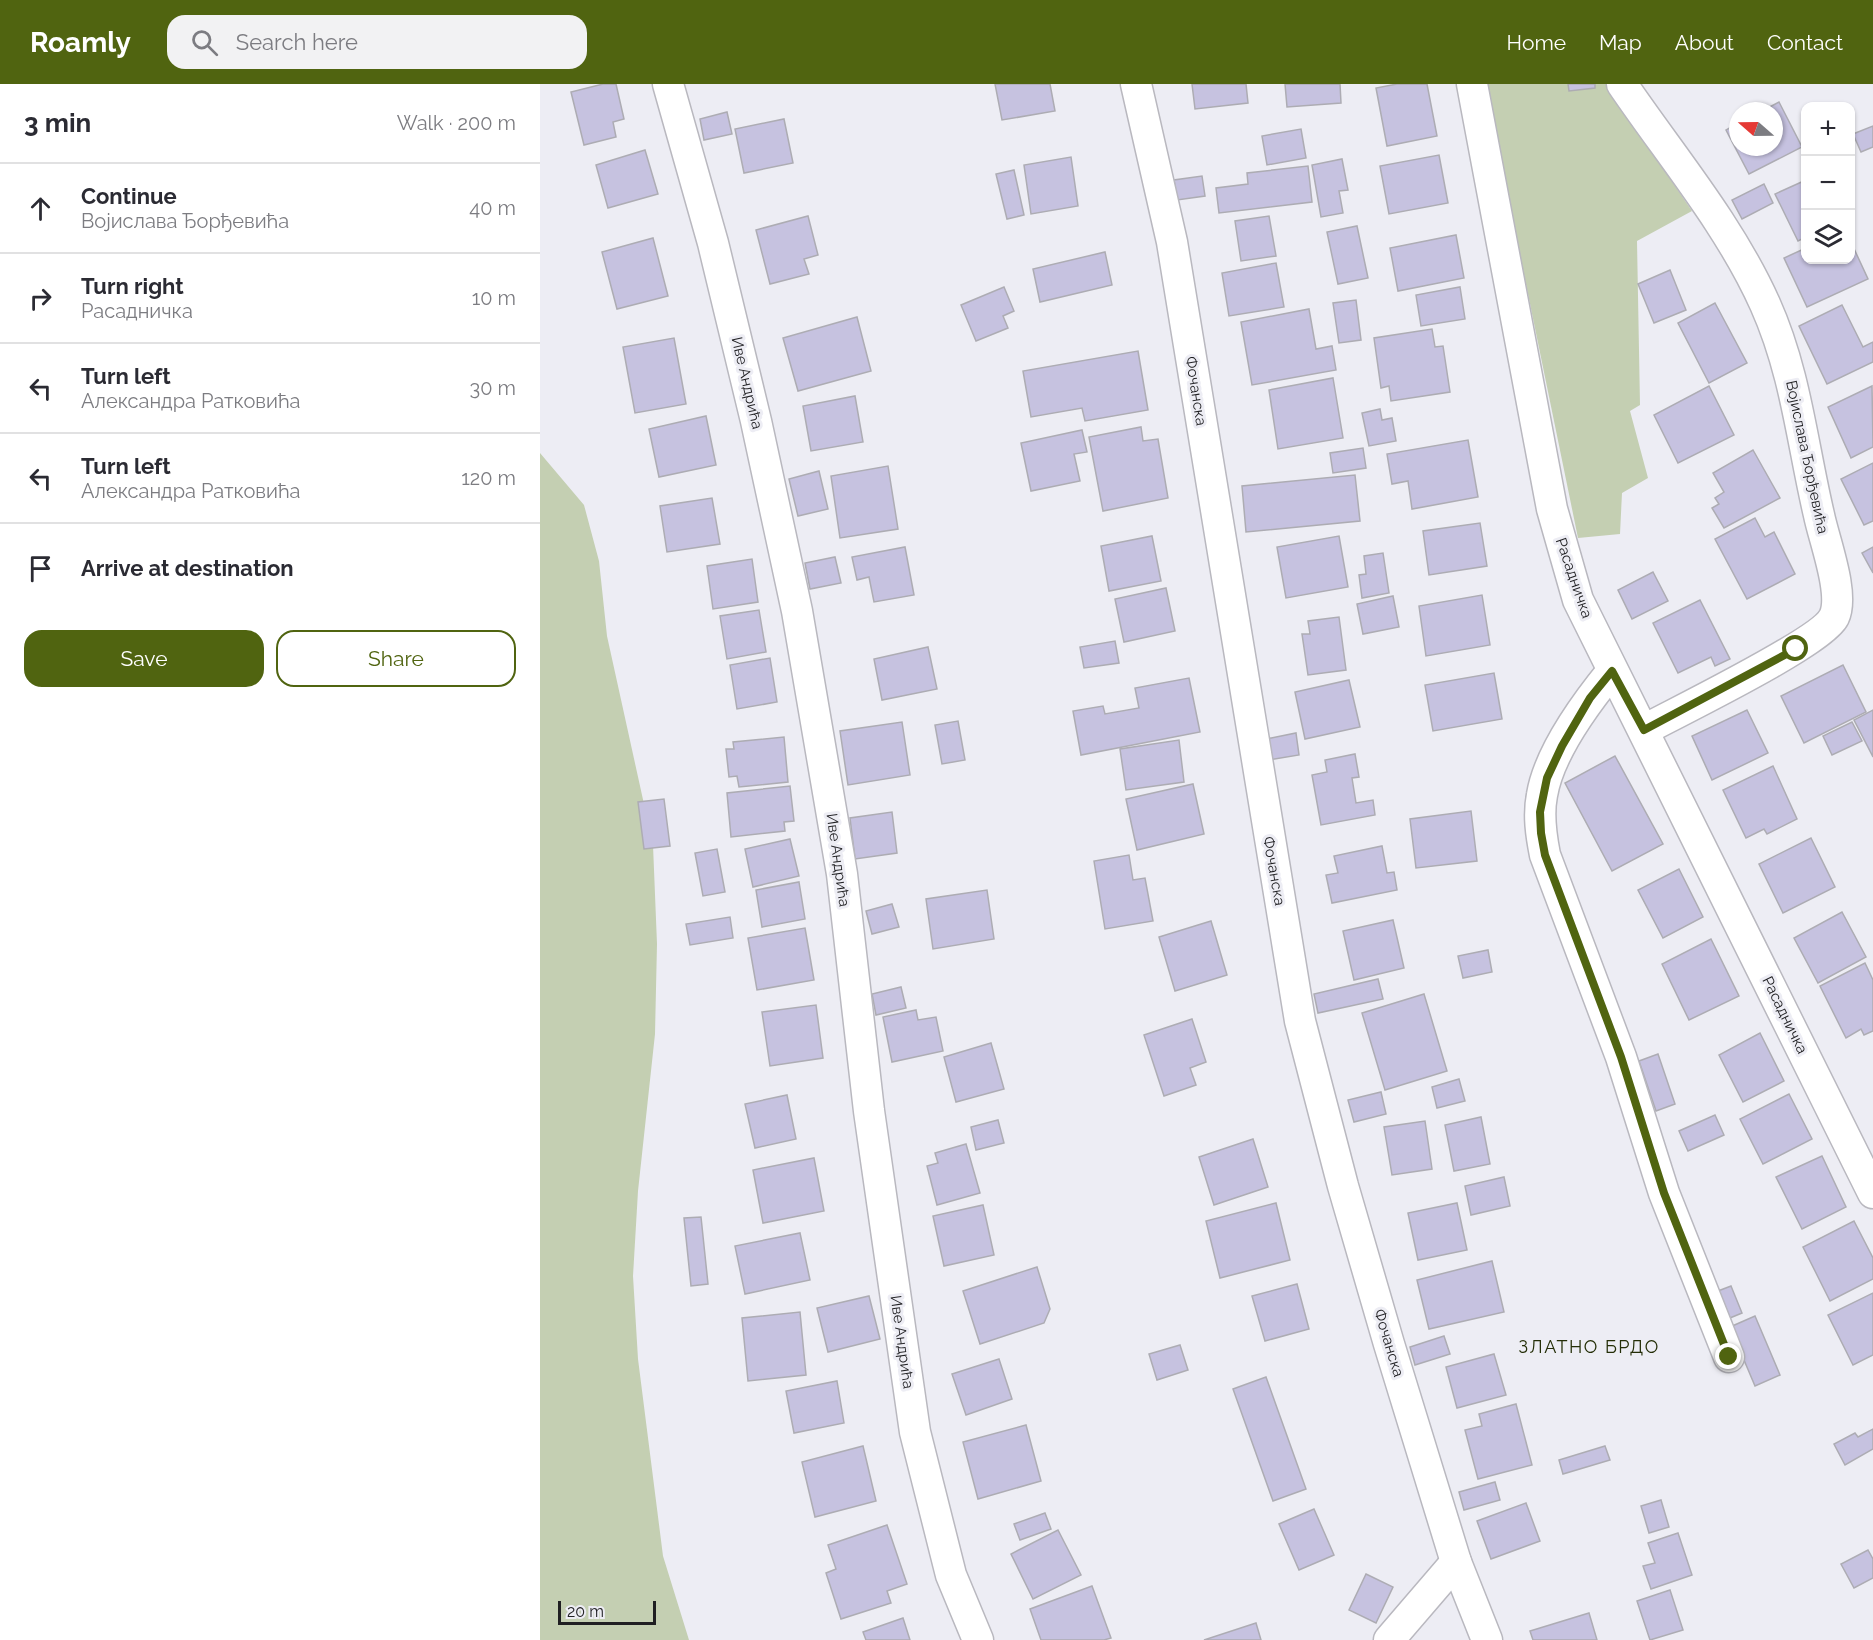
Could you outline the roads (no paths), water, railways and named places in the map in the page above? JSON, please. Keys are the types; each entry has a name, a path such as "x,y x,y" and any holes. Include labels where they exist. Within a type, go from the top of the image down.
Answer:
{"street":[{"name":"Иве Андрића","path":"668,84 713,243 756,421 797,611 842,874 869,1111 915,1432 951,1575 978,1640"},
{"name":"Фочанска","path":"1136,84 1174,253 1238,658 1300,1021 1343,1186 1456,1562 1487,1640"},
{"name":"Расадничка","path":"1472,84 1552,509 1578,600 1873,1193"},
{"name":"Војислава Ђорђевића","path":"1622,84 1718,218 1765,304 1796,392 1812,486 1838,596 1834,616 1822,631 1796,649 1644,730"},
{"path":"1612,671 1590,698 1562,746 1547,778 1540,812 1541,833 1545,855 1621,1057 1664,1193 1729,1357"},
{"path":"1389,1640 1456,1562"}],"district":[{"name":"ЗЛАТНО БРДО","path":"1589,1347"}]}
